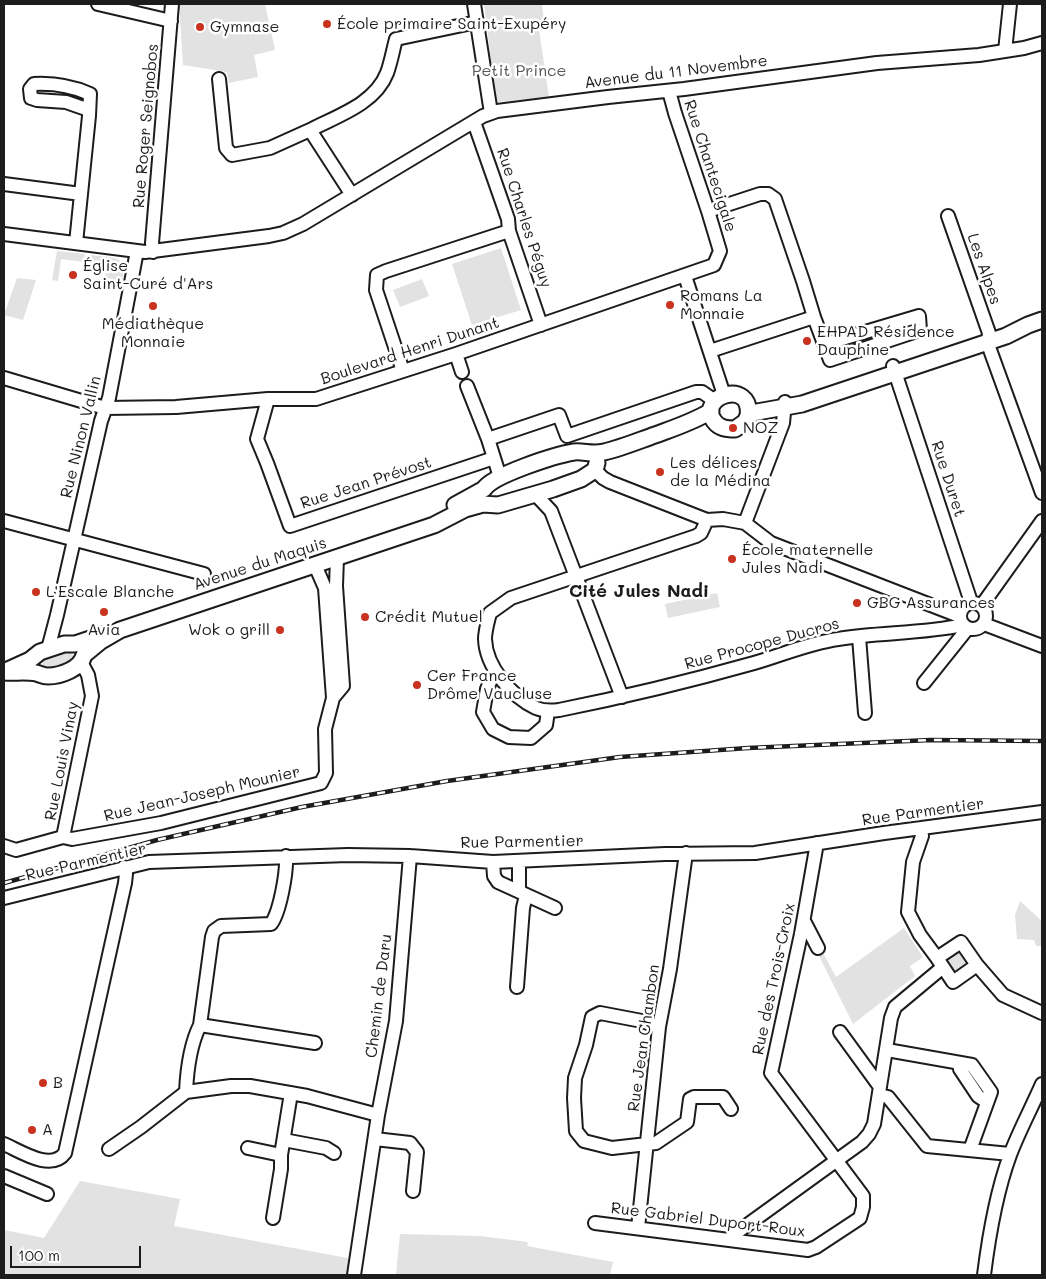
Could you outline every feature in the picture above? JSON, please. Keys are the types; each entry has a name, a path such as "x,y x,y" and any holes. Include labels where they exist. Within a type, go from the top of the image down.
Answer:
{"main road":[{"path":"716,408 737,395 747,409 785,405 988,338 1004,328 1028,325 1042,320"},
{"name":"Avenue du Maquis","path":"716,408 722,428 735,429 745,422 747,409"},
{"name":"Avenue du Maquis","path":"35,666 40,652 48,649 76,651 120,630 434,525 465,509 491,504 498,506 581,479 596,466 703,425 716,408"},
{"name":"Avenue du Maquis","path":"412,532 427,521 484,489 490,482 563,454 576,452 596,466"},
{"path":"484,489 485,497 491,504"},
{"name":"Avenue du Maquis","path":"4,672 35,666 49,676 74,668 76,651"}],"street":[{"path":"98,4 171,21"},
{"name":"Rue Roger Seignobos","path":"152,252 172,4"},
{"path":"474,4 491,113"},
{"path":"1006,51 1010,4"},
{"path":"218,79 226,148 232,155 270,148 310,130 367,100 379,87 386,74 396,39 477,22"},
{"name":"Avenue du 11 Novembre","path":"4,234 152,252 283,233 303,224 491,113 868,64 979,55 1042,43"},
{"name":"Rue Chantecigale","path":"669,91 720,251"},
{"path":"76,243 89,110"},
{"name":"Rue Charles Péguy","path":"474,122 508,218 509,231 541,325"},
{"path":"310,130 352,195"},
{"path":"4,184 81,194"},
{"path":"708,211 760,194 768,194 775,199 830,360 920,330 918,316 825,344"},
{"name":"Les Alpes","path":"948,216 1042,493"},
{"path":"404,371 376,290 377,275 509,231"},
{"name":"Rue Ninon Vallin","path":"48,649 111,387 136,251"},
{"name":"Boulevard Henri Dunant","path":"4,378 105,408 176,407 268,399 321,398 685,276 714,265 720,251"},
{"path":"685,276 710,351 716,408"},
{"path":"710,351 814,317"},
{"path":"456,354 462,372"},
{"name":"Rue Duret","path":"894,370 967,614 986,612 984,624"},
{"path":"467,386 488,439 500,477"},
{"path":"488,439 559,415 567,436 696,392 702,392 716,408"},
{"name":"Rue Jean Prévost","path":"268,399 257,439 290,526 494,458"},
{"path":"745,523 783,423 785,405"},
{"path":"596,466 610,482 707,520 745,523 771,543 943,610 967,614"},
{"path":"551,511 553,489"},
{"path":"535,494 551,511 622,697"},
{"path":"495,670 487,689 483,712 492,729 509,737 531,738 546,725 548,711 536,708 514,693 489,661 485,638 490,612 511,598 696,536 702,533 707,520"},
{"path":"4,521 204,574"},
{"path":"924,683 967,614 1042,521"},
{"name":"Rue Jean-Joseph Mounier","path":"63,837 72,839 161,823 321,783 326,773 325,729 333,698 330,587 337,557"},
{"name":"Rue Jean-Joseph Mounier","path":"316,565 330,587"},
{"path":"928,603 967,614"},
{"path":"941,630 946,619 943,610"},
{"name":"Rue Procope Ducros","path":"548,711 622,697 838,639 941,630 967,614 976,629 984,624"},
{"path":"984,624 1042,646"},
{"path":"53,629 55,635 76,651"},
{"path":"859,637 866,713"},
{"name":"Rue Louis Vinay","path":"4,846 16,850 63,837 92,696 88,675 76,651"},
{"name":"Rue Parmentier","path":"4,898 149,862 348,855 410,856 493,862 686,853 756,852 1042,812"},
{"path":"921,828 922,836 913,862 908,912 920,935 953,982 977,965"},
{"name":"Rue des Trois-Croix","path":"816,843 804,921 771,1073 837,1160"},
{"name":"Rue Jean Chambon","path":"638,1228 659,1027 670,969 686,853"},
{"path":"186,1092 186,1080 194,1036 200,1025 214,931 221,926 271,924 281,900 286,856"},
{"name":"Chemin de Daru","path":"354,1275 378,1115 396,1021 410,856"},
{"path":"517,986 522,893 519,861"},
{"path":"493,862 494,876 498,882 555,908"},
{"path":"4,1144 48,1162 53,1162 63,1156 68,1143 125,883 126,874 124,867"},
{"path":"804,921 818,948"},
{"path":"731,1240 732,1236 862,1142 869,1134 874,1124 891,1018 895,1007 961,942 977,965 1003,995 1042,1013"},
{"path":"659,1027 642,1021 600,1013 592,1017 586,1045 575,1078 576,1131 584,1141 612,1148 656,1143 687,1122 690,1099 694,1097 723,1097 731,1109"},
{"path":"200,1025 315,1043"},
{"path":"840,1032 880,1091 888,1097 927,1146 1010,1154"},
{"path":"887,1050 954,1060 959,1064 972,1065 991,1092 970,1150"},
{"path":"984,1275 997,1198 1010,1154 1042,1084"},
{"path":"109,1149 141,1128 186,1092 231,1086 250,1086 292,1093 378,1115"},
{"path":"273,1218 281,1169 281,1155 292,1093"},
{"path":"375,1139 410,1143 417,1152 413,1190"},
{"path":"284,1140 326,1148 334,1152"},
{"path":"248,1148 281,1155"},
{"name":"Rue Gabriel Duport-Roux","path":"595,1223 808,1250 816,1247 860,1218 863,1196 837,1160"},
{"path":"4,1176 47,1194"}],"green space":[{"path":"179,4 265,4 275,50 254,55 258,77 229,83 227,72 183,65"},
{"name":"Petit Prince","path":"484,4 542,4 544,22 538,23 549,97 496,101"},
{"path":"501,248 521,310 472,325 452,264"},
{"path":"57,251 85,254 84,262 61,259 58,281 52,280"},
{"path":"91,255 110,257 120,261 123,265 121,290 104,287 107,265 92,263"},
{"path":"17,278 36,280 23,320 4,315"},
{"path":"422,279 429,296 400,307 393,290"},
{"path":"717,593 720,607 668,618 665,604"},
{"path":"70,650 73,656 68,663 55,668 43,666 43,658"},
{"path":"1020,901 1042,921 1042,946 1036,946 1034,940 1017,939 1015,915"},
{"path":"904,928 923,957 910,966 915,976 853,1024 817,952 823,953 836,977"},
{"path":"960,950 970,966 955,976 945,960"},
{"path":"80,1181 180,1199 174,1226 353,1259 351,1275 4,1275 4,1230 44,1238"},
{"path":"400,1234 480,1236 528,1242 527,1246 613,1262 610,1275 396,1275"}],"railway":[{"path":"4,883 157,840 302,807 447,781 620,757 748,748 931,740 1042,741"}],"place":[{"name":"École primaire Saint-Exupéry","path":"327,24"},
{"name":"Gymnase","path":"200,27"},
{"name":"Église Saint-Curé d'Ars","path":"73,275"},
{"name":"Romans La Monnaie","path":"670,305"},
{"name":"Médiathèque Monnaie","path":"153,306"},
{"name":"EHPAD Résidence Dauphine","path":"807,341"},
{"name":"NOZ","path":"733,428"},
{"name":"Les délices de la Médina","path":"660,472"},
{"name":"École maternelle Jules Nadi","path":"732,559"},
{"name":"L'Escale Blanche","path":"36,592"},
{"name":"GBG Assurances","path":"857,603"},
{"name":"Avia","path":"104,612"},
{"name":"Crédit Mutuel","path":"365,617"},
{"name":"Wok o grill","path":"280,630"},
{"name":"Cer France Drôme Vaucluse","path":"417,685"},
{"name":"B","path":"43,1083"},
{"name":"A","path":"32,1130"}],"district":[{"name":"Cité Jules Nadi","path":"639,591"}]}
